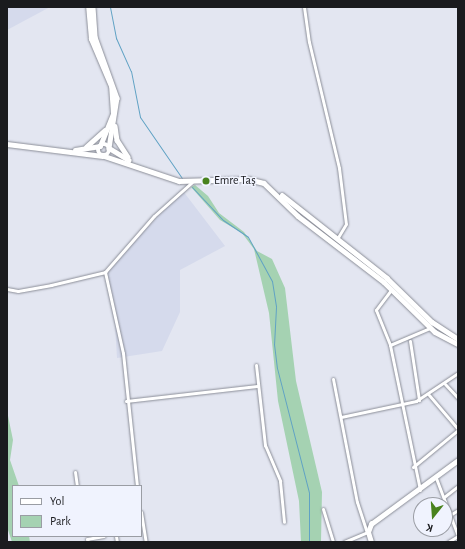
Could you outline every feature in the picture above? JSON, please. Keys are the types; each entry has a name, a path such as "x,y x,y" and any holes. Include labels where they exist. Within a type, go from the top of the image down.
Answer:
{"street":[{"path":"88,7 91,39 114,100 109,125 100,146 103,156"},
{"path":"92,7 95,36 115,87 115,122 117,140 130,160"},
{"path":"304,7 309,42 339,168 346,224 337,239"},
{"path":"103,156 110,148 115,122"},
{"path":"86,147 109,125"},
{"path":"7,144 75,150 103,156 192,182 248,179 264,183 387,278 432,322 458,339"},
{"path":"75,150 86,147 100,146 110,148 142,168"},
{"path":"7,289 18,291 105,272 154,216 192,182"},
{"path":"280,195 298,216 391,290 430,328 458,344"},
{"path":"105,272 123,353 126,401 137,485"},
{"path":"391,290 376,307 390,345 400,405 413,467 420,490"},
{"path":"390,345 430,328"},
{"path":"410,341 419,400"},
{"path":"256,365 257,386 265,445 280,481 284,522"},
{"path":"341,417 419,400 429,396 458,373"},
{"path":"334,380 356,502 371,542"},
{"path":"445,384 458,398"},
{"path":"126,401 257,386"},
{"path":"413,467 458,429 429,396"},
{"path":"344,542 368,532 371,524 420,490 458,460"},
{"path":"75,472 77,485"},
{"path":"436,478 444,497 458,486"},
{"path":"323,508 333,542"},
{"path":"448,542 458,536 453,523"},
{"path":"142,529 146,542"},
{"path":"88,539 99,537"}],"shaded area":[{"path":"7,7 50,7 7,30"},
{"path":"183,191 225,246 180,270 180,312 162,351 117,358 115,325 104,272"}],"green space":[{"path":"195,185 208,196 219,213 244,232 257,251 272,259 285,288 296,381 322,492 321,542 301,542 299,501 278,401 269,313 254,249 242,233 220,220 191,187"},
{"path":"7,411 13,440 10,460 19,485 12,485 12,537 29,537 30,542 12,542 7,527"}],"waterway":[{"path":"110,7 116,38 131,71 140,117 182,178"},
{"path":"192,187 223,220 248,237 272,281 276,307 274,344 277,368 309,493 309,542"}],"place":[{"name":"Emre Taş","path":"206,181"}]}
